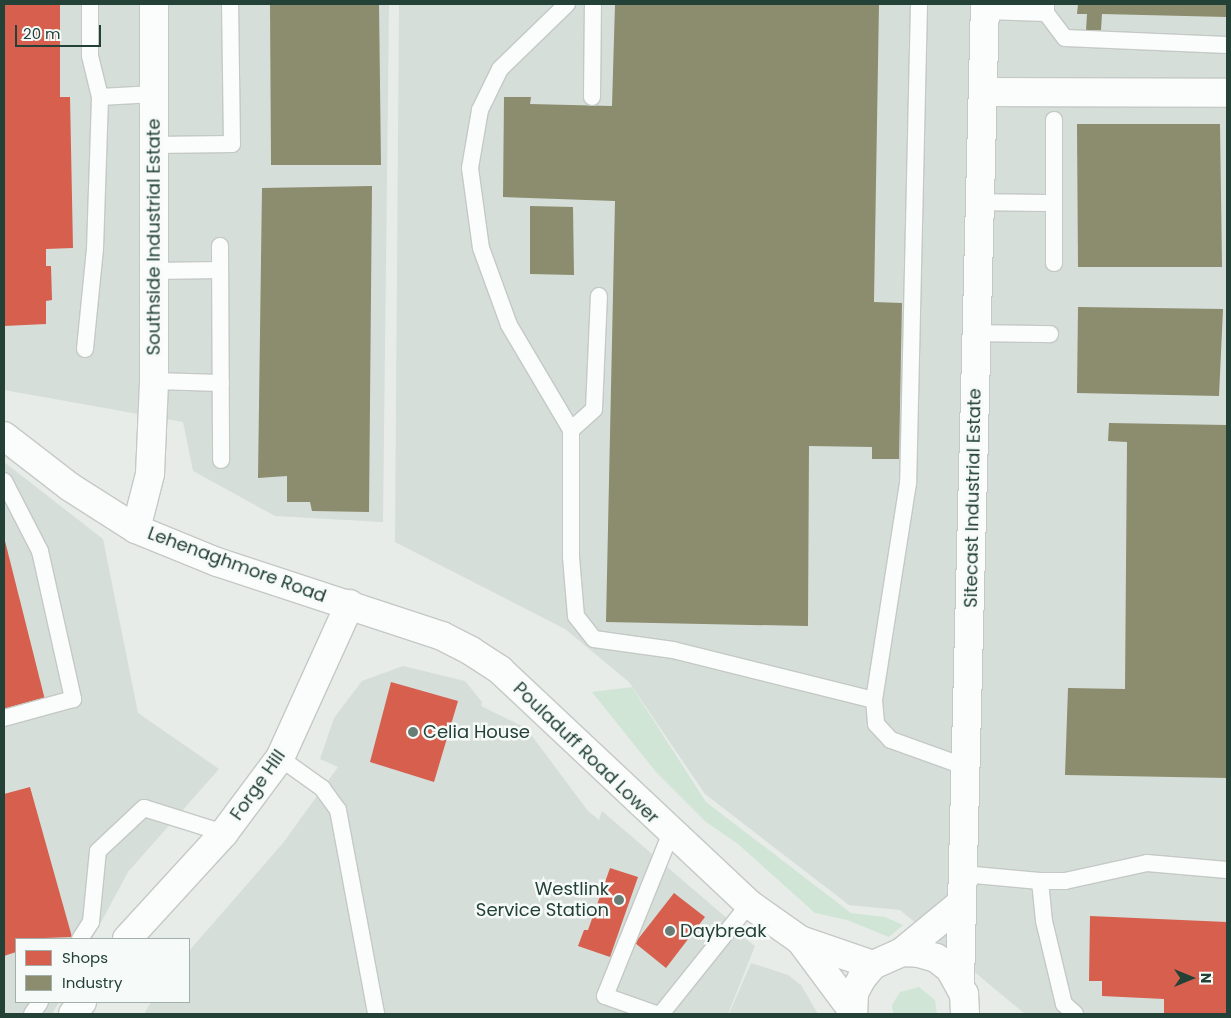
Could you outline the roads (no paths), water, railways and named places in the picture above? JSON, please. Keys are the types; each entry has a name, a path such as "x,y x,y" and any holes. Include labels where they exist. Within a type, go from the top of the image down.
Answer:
{"street":[{"name":"Southside Industrial Estate","path":"136,529 150,474 154,381 154,4"},
{"name":"Sitecast Industrial Estate","path":"965,1004 960,904 963,874 966,767 985,7"},
{"path":"983,92 1227,93"},
{"name":"Lehenaghmore Road","path":"4,436 70,486 136,529 217,562 350,604"},
{"name":"Forge Hill","path":"128,938 224,832 280,758 350,604"},
{"name":"Pouladuff Road Lower","path":"350,604 442,636 500,670 671,833 749,904 800,940 873,965"},
{"path":"902,952 960,904"},
{"name":"Pouladuff Road Lower","path":"800,940 853,1012"},
{"path":"902,952 919,953 936,958 950,969 965,1004"},
{"name":"Pouladuff Road Lower","path":"853,1012 854,994 862,978 873,965 902,952"},
{"path":"73,1014 81,1003"}],"lane":[{"path":"84,349 95,249 100,97 90,56 90,4"},
{"path":"154,145 232,144 230,4"},
{"path":"568,4 500,69 480,110 470,168 481,248 509,325 571,430 571,557 576,616 594,640 673,650 874,700"},
{"path":"592,98 593,4"},
{"path":"919,4 908,483 874,700 876,724 891,740 966,767"},
{"path":"985,7 1046,8 1065,38 1227,45"},
{"name":"Southside Industrial Estate","path":"100,97 154,94"},
{"path":"1054,120 1054,264"},
{"path":"980,202 1054,203"},
{"path":"220,246 221,460"},
{"path":"153,271 220,270"},
{"path":"571,430 594,409 599,296"},
{"path":"977,333 1050,334"},
{"name":"Southside Industrial Estate","path":"154,381 220,383"},
{"path":"4,481 40,551 74,699 4,718"},
{"path":"280,758 322,788 338,810 376,1014"},
{"path":"81,938 91,922 98,851 144,808 224,832"},
{"path":"656,1014 605,996 671,833"},
{"path":"963,874 1040,881 1065,881 1147,864 1227,870"},
{"path":"1040,881 1044,921 1064,1004 1075,1014"},
{"path":"661,1014 749,904"},
{"path":"32,1014 39,1003"}],"place":[{"name":"Celia House","path":"413,732"},
{"name":"Westlink Service Station","path":"619,900"},
{"name":"Daybreak","path":"670,931"}]}
